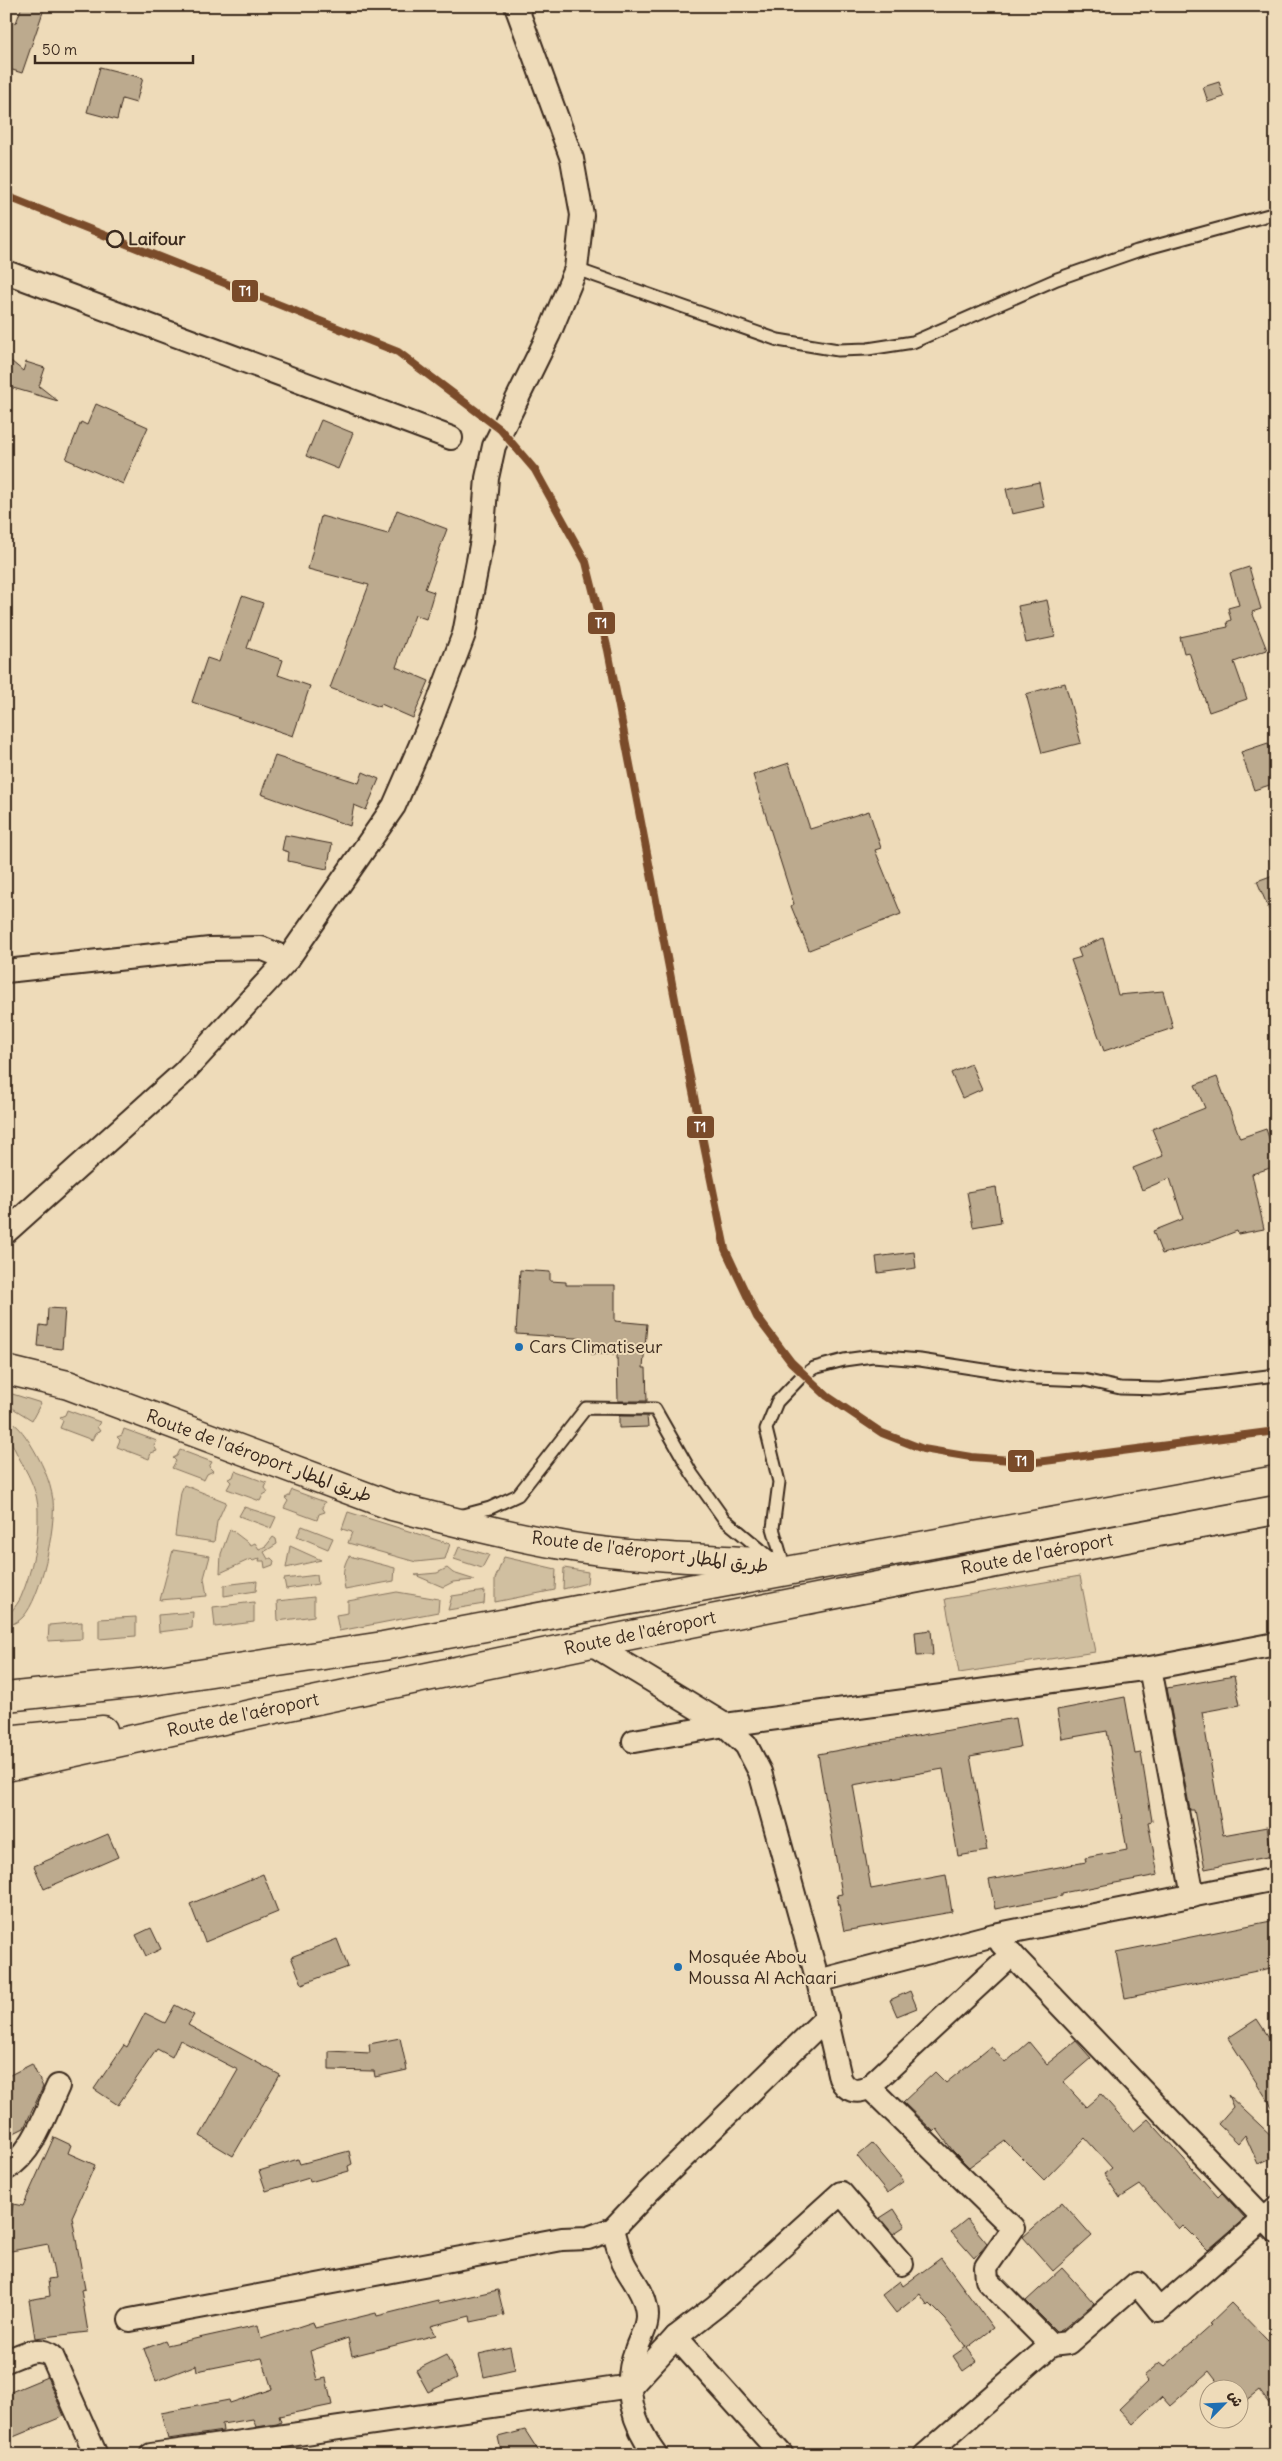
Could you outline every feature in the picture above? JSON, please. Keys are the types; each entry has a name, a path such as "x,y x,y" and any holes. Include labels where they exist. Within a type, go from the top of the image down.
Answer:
{"highway":[{"name":"Route de l'aéroport طريق المطار","path":"6,1370 68,1385 392,1506 557,1545 634,1554 754,1562 785,1570 1047,1522"},
{"name":"Route de l'aéroport","path":"1047,1522 1276,1480"},
{"name":"Route de l'aéroport","path":"6,1767 261,1711 590,1643 936,1573 1276,1510"},
{"path":"6,1697 139,1683 383,1646 785,1570"},
{"path":"6,1740 261,1711"}],"street":[{"path":"6,1232 183,1073 288,960 394,806 430,721 464,634 482,540 488,478 494,446 549,334 576,269 582,215 572,159 516,6"},
{"path":"6,272 451,438"},
{"path":"6,971 210,949 261,948 288,960"},
{"path":"590,1643 725,1725 746,1745 760,1772 818,1981 842,2082 854,2091 869,2087 1012,1954"},
{"path":"634,1741 725,1725 1150,1668 1276,1644"},
{"path":"1150,1668 1193,1896"},
{"path":"818,1981 994,1936 1276,1879"},
{"path":"925,2455 1051,2344 1068,2343 1137,2283 1159,2310 1272,2219 994,1936"},
{"path":"130,2320 562,2239 588,2238 613,2229 649,2191 826,2017"},
{"path":"6,2169 18,2162 29,2145 58,2086"},
{"path":"869,2087 1013,2228 986,2267 986,2280 1051,2344"},
{"path":"151,2455 631,2386 676,2337 716,2306 841,2193 902,2264"},
{"path":"613,2229 623,2262 644,2296 646,2328 630,2366 631,2386 634,2418 640,2433 656,2455"},
{"path":"676,2337 782,2455"},
{"path":"6,2361 36,2350 45,2351 52,2356 96,2455"}],"lane":[{"path":"576,269 778,340 838,350 868,349 913,342 1048,282 1136,251 1276,213"},
{"path":"785,1570 773,1528 778,1482 766,1429 777,1402 801,1377 814,1368 844,1360 873,1356 920,1360 1036,1378 1084,1380 1120,1388 1160,1389 1276,1374"},
{"path":"445,1519 490,1508 518,1496 586,1408 655,1409 692,1474 724,1519 785,1570"}],"shaded area":[{"path":"6,1392 41,1403 32,1420 6,1404"},
{"path":"67,1410 100,1422 97,1427 100,1431 95,1434 92,1440 60,1428 63,1421 60,1417 65,1415"},
{"path":"6,1419 14,1423 23,1433 41,1463 52,1492 53,1512 50,1544 36,1594 30,1608 23,1617 6,1627 9,1615 21,1597 28,1577 36,1544 38,1511 37,1498 33,1486 11,1441"},
{"path":"124,1429 157,1441 154,1446 157,1451 151,1453 149,1459 117,1447 120,1440 117,1437 122,1435"},
{"path":"180,1450 212,1462 209,1467 213,1471 207,1474 204,1480 172,1468 176,1461 173,1458 177,1456"},
{"path":"235,1471 267,1483 265,1488 268,1492 263,1495 260,1501 227,1489 231,1482 228,1479 233,1477"},
{"path":"184,1485 226,1502 217,1522 214,1542 175,1536 181,1492"},
{"path":"292,1490 325,1502 322,1507 325,1512 319,1514 317,1520 284,1508 288,1501 285,1498 289,1496"},
{"path":"244,1507 276,1517 271,1528 239,1516"},
{"path":"348,1512 450,1544 445,1559 416,1562 348,1543 352,1532 342,1529"},
{"path":"302,1526 333,1538 328,1549 297,1536"},
{"path":"230,1529 251,1545 255,1543 259,1549 266,1546 273,1537 276,1539 277,1544 264,1552 268,1559 271,1558 274,1561 273,1565 265,1568 264,1561 259,1561 260,1558 253,1561 251,1559 220,1573 221,1554"},
{"path":"290,1546 321,1560 286,1568"},
{"path":"459,1547 489,1555 482,1568 454,1559"},
{"path":"173,1550 210,1556 204,1578 207,1596 160,1600"},
{"path":"349,1556 395,1568 394,1581 345,1590 344,1572"},
{"path":"504,1557 556,1569 555,1590 495,1602 495,1579"},
{"path":"447,1568 453,1573 475,1580 453,1582 443,1587 415,1575 437,1573"},
{"path":"564,1568 588,1572 587,1583 563,1589"},
{"path":"317,1575 318,1584 286,1589 284,1579"},
{"path":"1080,1576 1095,1652 959,1673 945,1599"},
{"path":"257,1581 256,1591 224,1596 224,1585"},
{"path":"485,1591 484,1604 448,1610 452,1596"},
{"path":"397,1592 439,1599 438,1612 339,1631 336,1615 348,1613 348,1601"},
{"path":"314,1597 314,1616 278,1621 277,1601"},
{"path":"254,1602 254,1622 215,1627 213,1607"},
{"path":"193,1612 192,1628 159,1632 158,1615"},
{"path":"136,1617 136,1636 99,1639 99,1619"},
{"path":"82,1622 82,1639 48,1641 49,1625"}],"building":[{"path":"22,6 45,6 22,73 6,68 6,20 16,23"},
{"path":"100,67 143,78 136,103 122,99 117,120 87,112"},
{"path":"1219,82 1224,97 1208,102 1203,87"},
{"path":"6,357 23,371 26,362 45,368 39,386 58,401 6,386"},
{"path":"96,404 148,427 123,484 66,459 81,422 87,425"},
{"path":"321,420 353,433 338,469 306,456"},
{"path":"1039,482 1044,507 1012,514 1006,489"},
{"path":"397,510 447,529 425,589 434,592 426,619 415,615 396,667 429,681 413,718 381,704 380,707 330,688 369,585 308,569 321,516 388,534"},
{"path":"1249,567 1261,609 1252,612 1267,650 1234,662 1247,699 1209,712 1189,652 1184,653 1180,637 1228,627 1227,622 1231,620 1228,608 1239,605 1230,573"},
{"path":"242,596 263,603 247,648 283,660 278,675 310,686 293,736 192,702 207,658 219,662"},
{"path":"1047,600 1055,637 1026,643 1018,606"},
{"path":"1065,683 1081,743 1042,753 1026,694"},
{"path":"1268,743 1276,766 1276,783 1254,790 1241,752"},
{"path":"275,756 359,783 363,772 379,779 366,810 354,805 350,826 261,794"},
{"path":"789,763 810,829 869,811 881,848 875,850 901,914 809,950 791,906 794,904 753,775"},
{"path":"285,835 332,844 327,869 288,861 289,852 282,850"},
{"path":"1276,874 1276,924 1275,924 1257,881"},
{"path":"1103,938 1118,995 1163,991 1173,1028 1104,1051 1071,960 1081,957 1078,949"},
{"path":"971,1064 982,1089 962,1098 951,1073"},
{"path":"1217,1077 1240,1138 1266,1129 1276,1158 1276,1166 1252,1174 1264,1229 1238,1234 1237,1231 1211,1241 1162,1254 1153,1231 1183,1219 1170,1178 1142,1190 1133,1168 1163,1156 1152,1129 1205,1108 1195,1085"},
{"path":"996,1187 1001,1222 973,1227 967,1192"},
{"path":"914,1252 916,1268 878,1273 876,1257"},
{"path":"520,1270 550,1272 550,1281 566,1282 566,1285 615,1285 615,1321 647,1324 643,1368 646,1368 647,1401 618,1401 617,1354 591,1354 591,1339 516,1334"},
{"path":"48,1308 65,1309 62,1349 38,1346 40,1325 47,1326"},
{"path":"619,1416 647,1416 648,1427 619,1428"},
{"path":"931,1630 933,1655 917,1656 915,1632"},
{"path":"1234,1676 1240,1705 1202,1712 1223,1835 1267,1827 1272,1856 1205,1869 1194,1810 1190,1810 1167,1688"},
{"path":"1125,1697 1135,1754 1141,1753 1152,1821 1148,1822 1158,1875 1062,1893 1062,1896 995,1909 989,1880 1086,1862 1085,1858 1127,1850 1107,1731 1062,1739 1057,1710"},
{"path":"1015,1718 1020,1747 970,1756 987,1851 958,1856 943,1769 853,1785 871,1889 946,1875 952,1912 844,1931 837,1895 842,1894 818,1754"},
{"path":"108,1834 118,1857 44,1889 34,1866"},
{"path":"263,1874 278,1912 205,1942 190,1904"},
{"path":"1276,1920 1276,1967 1125,1998 1116,1952"},
{"path":"151,1928 161,1949 146,1956 136,1935"},
{"path":"337,1939 348,1967 302,1984 291,1957"},
{"path":"910,1991 917,2008 897,2016 890,2000"},
{"path":"175,2005 194,2015 188,2025 280,2075 233,2156 200,2136 238,2070 180,2040 172,2057 157,2049 118,2105 94,2089 124,2045 127,2047 145,2013 165,2023"},
{"path":"1257,2019 1276,2048 1276,2113 1228,2038"},
{"path":"400,2038 407,2070 375,2077 374,2071 329,2070 329,2051 370,2053 369,2044"},
{"path":"1076,2041 1091,2058 1063,2082 1086,2107 1101,2094 1134,2131 1148,2119 1218,2197 1222,2193 1245,2218 1208,2250 1183,2225 1179,2229 1140,2185 1120,2198 1104,2174 1112,2168 1085,2138 1044,2180 1005,2141 969,2167 953,2151 937,2129 934,2132 903,2102 935,2072 946,2083 991,2046 1005,2063 1029,2042 1047,2064"},
{"path":"32,2064 43,2087 24,2128 6,2137 6,2077"},
{"path":"1228,2095 1276,2140 1276,2156 1258,2164 1245,2135 1238,2143 1218,2124 1233,2107"},
{"path":"54,2137 71,2145 68,2153 95,2165 72,2217 85,2289 81,2290 88,2332 35,2338 29,2300 50,2296 48,2279 55,2278 48,2244 6,2252 6,2221 11,2220 13,2204 23,2206"},
{"path":"872,2143 904,2181 887,2193 857,2156"},
{"path":"349,2151 352,2164 348,2166 349,2171 310,2182 309,2178 266,2191 259,2171 298,2159 300,2164"},
{"path":"1062,2202 1092,2236 1053,2271 1023,2237"},
{"path":"894,2209 905,2226 893,2234 880,2218"},
{"path":"967,2219 987,2243 974,2258 951,2232"},
{"path":"941,2258 993,2328 967,2348 977,2361 963,2371 953,2356 966,2347 946,2320 930,2304 928,2306 920,2294 896,2313 882,2295 900,2281 903,2286"},
{"path":"1062,2268 1094,2303 1062,2330 1056,2331 1026,2301"},
{"path":"498,2290 504,2315 471,2322 470,2316 431,2326 436,2335 352,2356 348,2338 310,2351 317,2380 326,2378 332,2405 279,2416 281,2422 277,2424 256,2427 253,2419 222,2424 223,2431 168,2439 161,2413 229,2400 230,2403 272,2389 262,2358 197,2371 196,2365 156,2381 144,2349 165,2341 167,2345 258,2325 261,2339 313,2322 315,2328 376,2313 377,2316 438,2301 439,2303"},
{"path":"1231,2303 1268,2341 1276,2336 1276,2413 1259,2390 1250,2397 1250,2378 1214,2378 1209,2371 1170,2406 1162,2397 1133,2424 1119,2409 1148,2381 1144,2376 1160,2362 1165,2366 1211,2325 1209,2324"},
{"path":"510,2347 515,2370 484,2377 479,2354"},
{"path":"446,2355 457,2378 428,2392 416,2370"},
{"path":"47,2377 64,2416 6,2440 6,2394"},
{"path":"525,2430 541,2455 502,2455 498,2437"}],"transit line":[{"name":"T1","path":"6,196 398,352 500,429 535,470 586,562 608,650 725,1249 757,1317 791,1362 827,1396 882,1433 923,1449 971,1457 1037,1462 1276,1431"}],"place":[{"name":"Laifour","path":"115,239"},
{"name":"Cars Climatiseur","path":"519,1347"},
{"name":"Mosquée Abou Moussa Al Achaari","path":"678,1967"}]}
